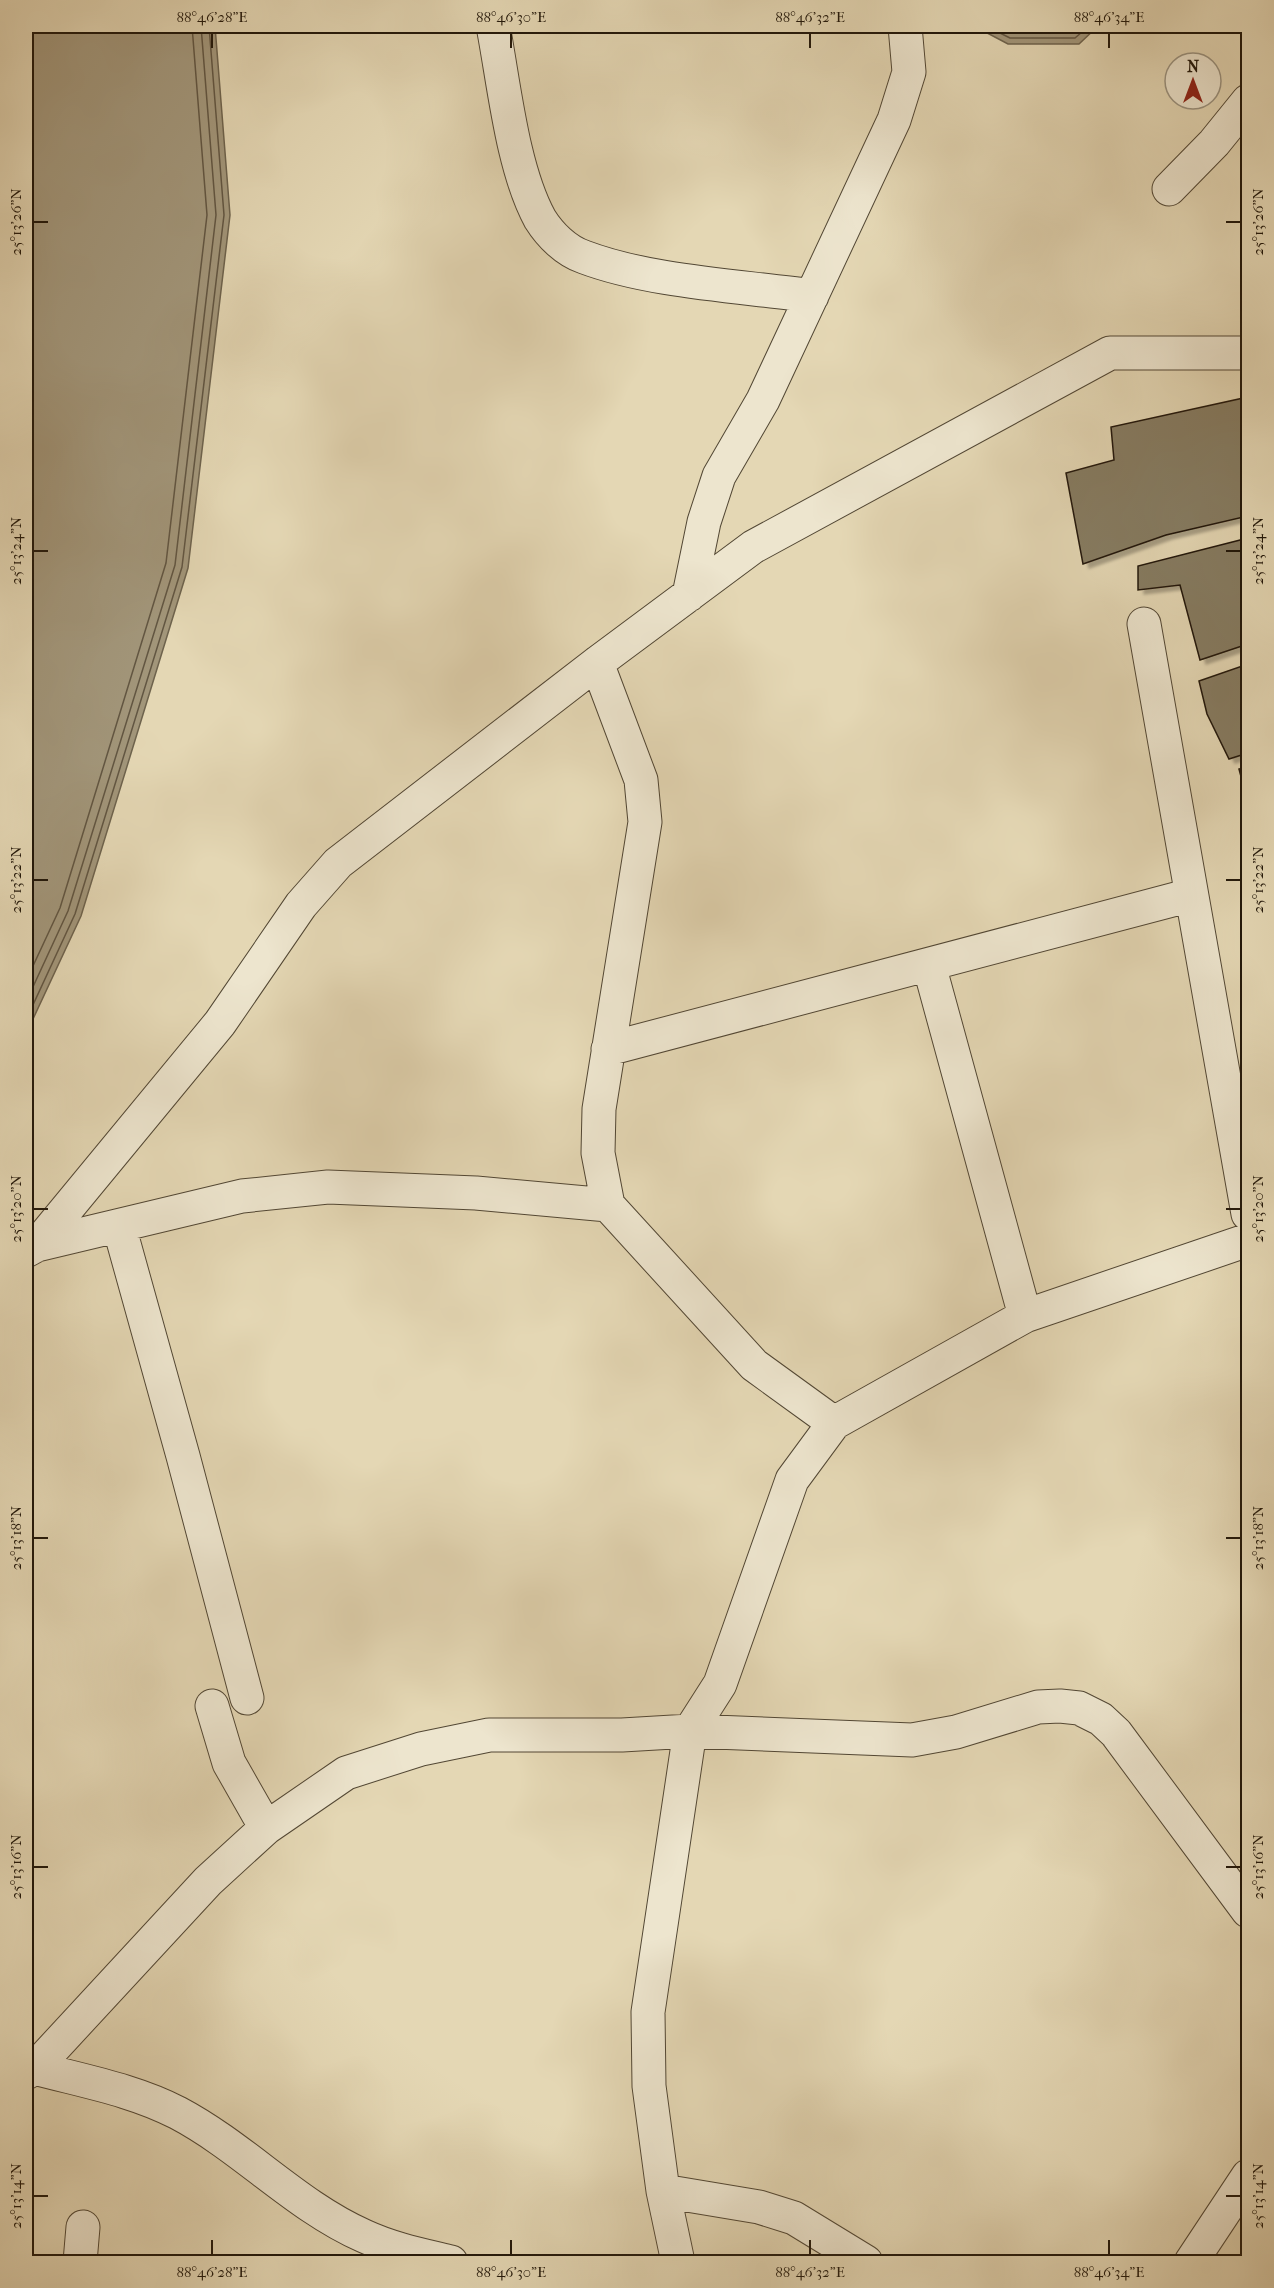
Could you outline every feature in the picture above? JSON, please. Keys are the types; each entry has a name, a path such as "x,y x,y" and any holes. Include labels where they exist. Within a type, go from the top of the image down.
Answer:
{"street":[{"path":"493,26 521,168 540,219 555,239 582,256 637,272 812,296"},
{"path":"689,595 704,522 719,476 763,400 894,120 909,72 905,26"},
{"path":"1168,189 1214,143 1248,101"},
{"path":"31,1248 220,1023 301,905 338,863 597,663 753,547 1110,353 1248,353"},
{"path":"1144,624 1248,1214"},
{"path":"597,663 641,780 645,822 599,1109 598,1154 608,1205 754,1365 834,1423"},
{"path":"608,1049 1191,895"},
{"path":"929,965 1025,1316"},
{"path":"31,1248 242,1196 328,1187 476,1192 608,1205"},
{"path":"119,1226 183,1456 246,1698"},
{"path":"678,2262 663,2191 649,2086 648,2012 690,1731 720,1684 792,1480 834,1423 1025,1316 1248,1240"},
{"path":"212,1706 229,1763 266,1828"},
{"path":"30,2070 208,1881 266,1828 346,1773 421,1749 489,1735 622,1736 690,1731 912,1740 956,1732 1038,1707 1078,1708 1101,1719 1116,1733 1248,1911"},
{"path":"30,2070 133,2094 178,2113 209,2132 305,2201 363,2236 406,2252 451,2262"},
{"path":"1191,2262 1248,2176"},
{"path":"663,2191 759,2207 794,2218 866,2262"},
{"path":"80,2262 83,2227"}],"water":[{"path":"26,26 215,26 230,215 188,568 81,916 26,1034"},
{"path":"974,26 1098,26 1079,44 1008,44"}],"building":[{"path":"1248,397 1248,516 1166,535 1083,564 1066,473 1114,460 1111,427"},
{"path":"1248,538 1248,644 1200,660 1180,585 1138,590 1138,566"},
{"path":"1248,664 1248,753 1229,759 1207,714 1199,681"},
{"path":"1248,767 1248,803 1239,769"}]}
